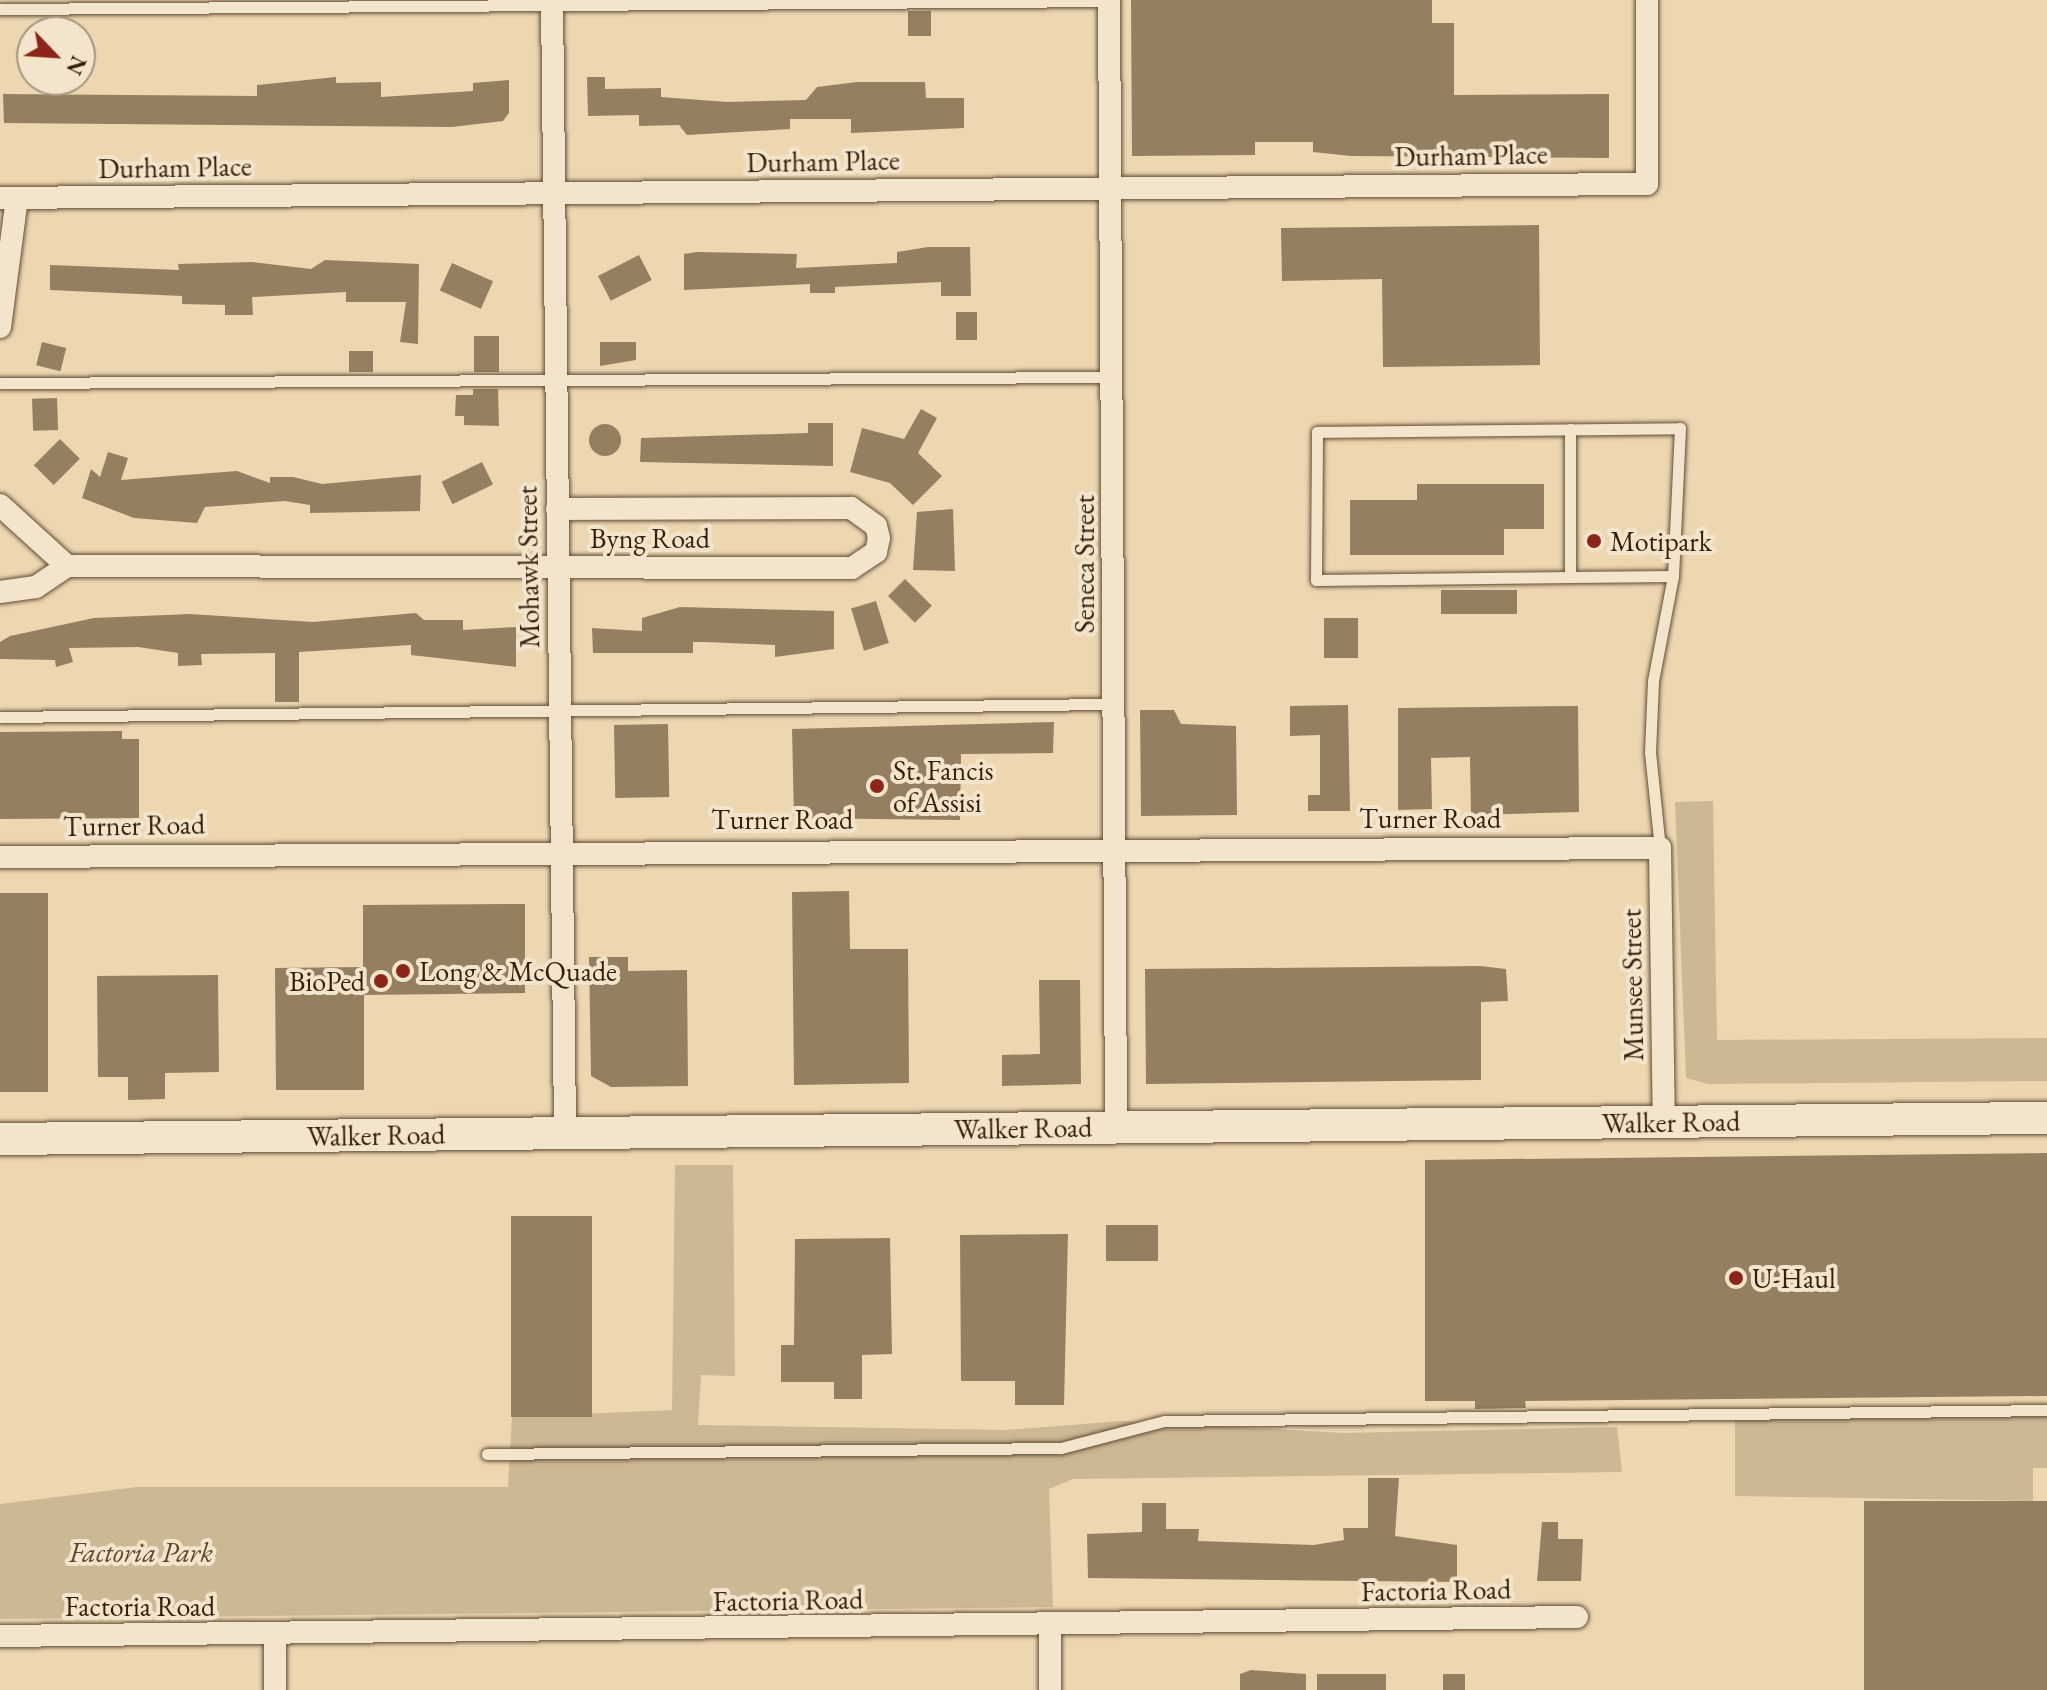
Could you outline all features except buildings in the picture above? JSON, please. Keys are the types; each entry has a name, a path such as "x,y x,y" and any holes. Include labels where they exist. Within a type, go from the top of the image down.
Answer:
{"main road":[{"name":"Walker Road","path":"0,1139 2047,1118"}],"street":[{"name":"Seneca Street","path":"1109,0 1116,1127"},
{"name":"Durham Place","path":"9,198 1647,184 1647,0"},
{"name":"Mohawk Street","path":"552,2 565,1133"},
{"path":"0,327 9,198"},
{"path":"0,505 67,566 36,587 0,592"},
{"name":"Byng Road","path":"67,566 852,568 876,552 879,538 876,526 851,508 557,509"},
{"name":"Turner Road","path":"0,857 562,849 1660,848"},
{"name":"Munsee Street","path":"1660,848 1664,1122"},
{"name":"Factoria Road","path":"0,1636 1050,1627 1577,1617"},
{"path":"1050,1627 1050,1690"},
{"path":"275,1635 275,1690"}],"lane":[{"path":"0,9 552,2 1109,0"},
{"path":"0,383 1112,377"},
{"path":"1660,848 1650,752 1653,681 1673,576 1680,428 1317,432 1316,580 1673,576"},
{"path":"1570,429 1570,577"},
{"path":"0,717 560,708 1115,704"},
{"path":"487,1454 1061,1448 1164,1421 2047,1410"}],"green space":[{"path":"1713,801 1717,1040 2047,1038 2047,1081 1708,1084 1686,1078 1675,802"},
{"name":"Factoria Park","path":"675,1165 733,1165 735,1376 701,1375 698,1425 1006,1430 1122,1421 1345,1433 1617,1427 1622,1472 1073,1479 1049,1489 1053,1607 0,1619 0,1504 137,1487 508,1487 512,1417 672,1410"},
{"path":"2047,1410 2047,1468 2033,1468 2033,1501 1735,1496 1735,1411"}],"place":[{"name":"Motipark","path":"1594,541"},
{"name":"St. Fancis of Assisi","path":"877,786"},
{"name":"Long & McQuade","path":"403,971"},
{"name":"BioPed","path":"381,981"},
{"name":"U-Haul","path":"1736,1278"}]}
